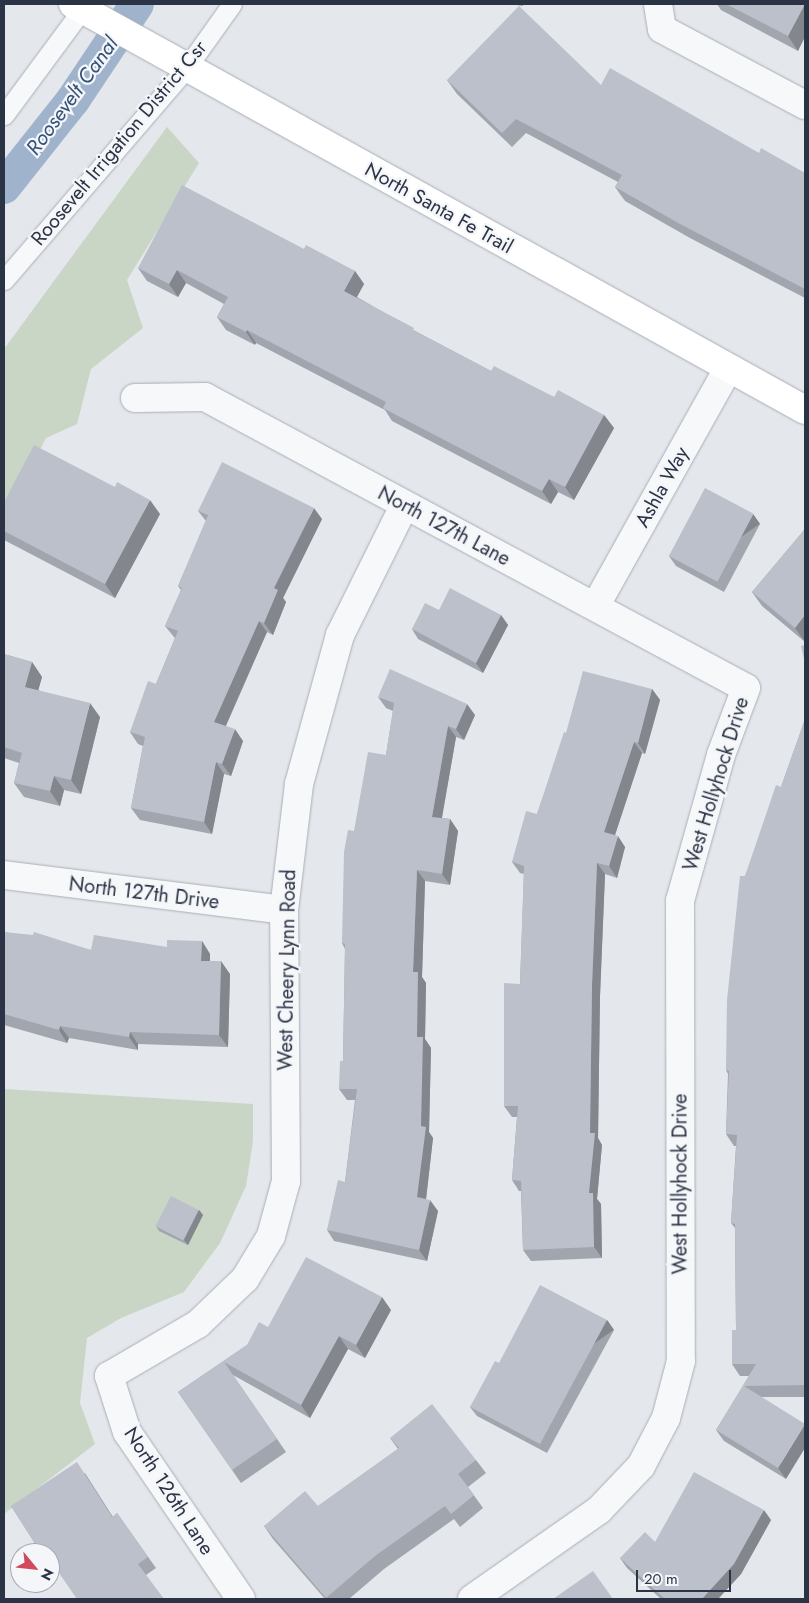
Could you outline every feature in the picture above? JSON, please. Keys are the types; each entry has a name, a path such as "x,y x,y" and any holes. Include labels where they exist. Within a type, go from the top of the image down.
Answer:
{"street":[{"path":"658,4 662,29 805,105"},
{"name":"North Santa Fe Trail","path":"85,8 179,63 805,410"},
{"name":"Ashla Way","path":"596,605 728,368"},
{"name":"North 127th Lane","path":"134,398 205,397 404,506 596,605 746,688"},
{"name":"West Cheery Lynn Road","path":"109,1376 198,1324 245,1279 271,1236 286,1181 284,910 298,784 340,635 404,506"},
{"name":"West Hollyhock Drive","path":"472,1599 599,1510 641,1466 666,1418 681,1361 680,901 721,754 746,688"},
{"name":"North 127th Drive","path":"4,875 284,910"},
{"name":"North 126th Lane","path":"109,1376 127,1432 241,1599"}],"lane":[{"name":"Roosevelt Irrigation District Csr","path":"4,280 179,63 232,4"},
{"path":"4,114 85,8"}],"green space":[{"path":"167,127 199,163 127,280 143,328 91,369 77,424 46,438 4,520 4,349"},
{"path":"4,1089 253,1104 253,1141 246,1186 220,1243 184,1292 121,1318 87,1338 80,1403 95,1444 4,1514"}],"building":[{"path":"726,4 805,4 788,36"},
{"path":"519,6 601,85 610,68 759,153 761,148 805,173 805,289 680,224 615,187 622,175 516,119 502,133 447,80"},
{"path":"182,185 304,249 306,245 355,271 344,291 414,328 413,330 491,371 494,366 554,397 558,390 604,415 565,487 549,479 542,491 383,408 386,402 247,330 246,332 217,317 228,297 177,270 169,284 138,268"},
{"path":"34,445 115,487 117,482 150,500 105,584 4,531 4,502"},
{"path":"222,462 314,508 274,588 278,590 264,623 259,621 214,722 235,729 222,764 216,762 204,822 131,808 145,737 130,732 148,681 156,684 178,631 165,626 182,588 178,586 208,515 198,511"},
{"path":"705,488 754,514 717,582 669,556"},
{"path":"805,529 805,615 795,628 752,592"},
{"path":"450,588 501,615 476,663 412,629 425,603 439,610"},
{"path":"805,645 805,663 801,646"},
{"path":"4,654 32,662 25,687 90,703 71,780 54,776 50,791 14,783 22,753 4,747"},
{"path":"390,669 467,704 456,729 448,726 432,817 450,819 442,874 417,870 413,972 418,972 417,1037 423,1037 421,1126 426,1127 417,1197 430,1200 419,1250 327,1230 338,1180 345,1182 357,1089 339,1089 340,1061 343,1061 345,944 342,943 344,852 348,830 354,831 368,752 386,755 394,703 378,697"},
{"path":"583,671 652,689 638,743 634,742 604,832 618,836 609,866 597,863 592,985 590,1133 595,1133 589,1193 593,1193 594,1247 523,1250 521,1181 512,1180 518,1106 504,1106 504,983 520,984 524,866 512,862 526,811 537,814 564,732 566,733"},
{"path":"805,719 805,1385 744,1386 805,1424 778,1468 716,1430 756,1364 732,1364 732,1330 736,1330 735,1224 731,1223 737,1135 726,1134 729,1071 726,1070 727,1000 740,876 745,876 776,785 781,787"},
{"path":"4,932 33,935 34,932 91,950 94,935 167,947 167,940 202,941 201,961 221,961 219,1035 130,1032 129,1037 60,1026 59,1030 4,1014"},
{"path":"171,1196 199,1210 183,1240 156,1226"},
{"path":"306,1257 382,1297 356,1345 339,1336 301,1405 224,1362 277,1439 232,1470 178,1392 247,1345 259,1322 268,1327"},
{"path":"540,1285 607,1320 540,1444 470,1407 495,1361 499,1363"},
{"path":"432,1404 476,1460 458,1474 474,1495 451,1514 445,1506 375,1556 326,1598 264,1526 305,1491 318,1506 399,1448 390,1438"},
{"path":"77,1462 112,1517 117,1513 148,1557 138,1564 164,1599 77,1599 60,1574 60,1543 35,1543 11,1506"},
{"path":"694,1472 764,1510 734,1564 702,1599 665,1599 620,1558 645,1532 655,1542"},
{"path":"593,1571 613,1599 553,1599"}],"waterway":[{"name":"Roosevelt Canal","path":"4,187 73,100 137,4"}]}
